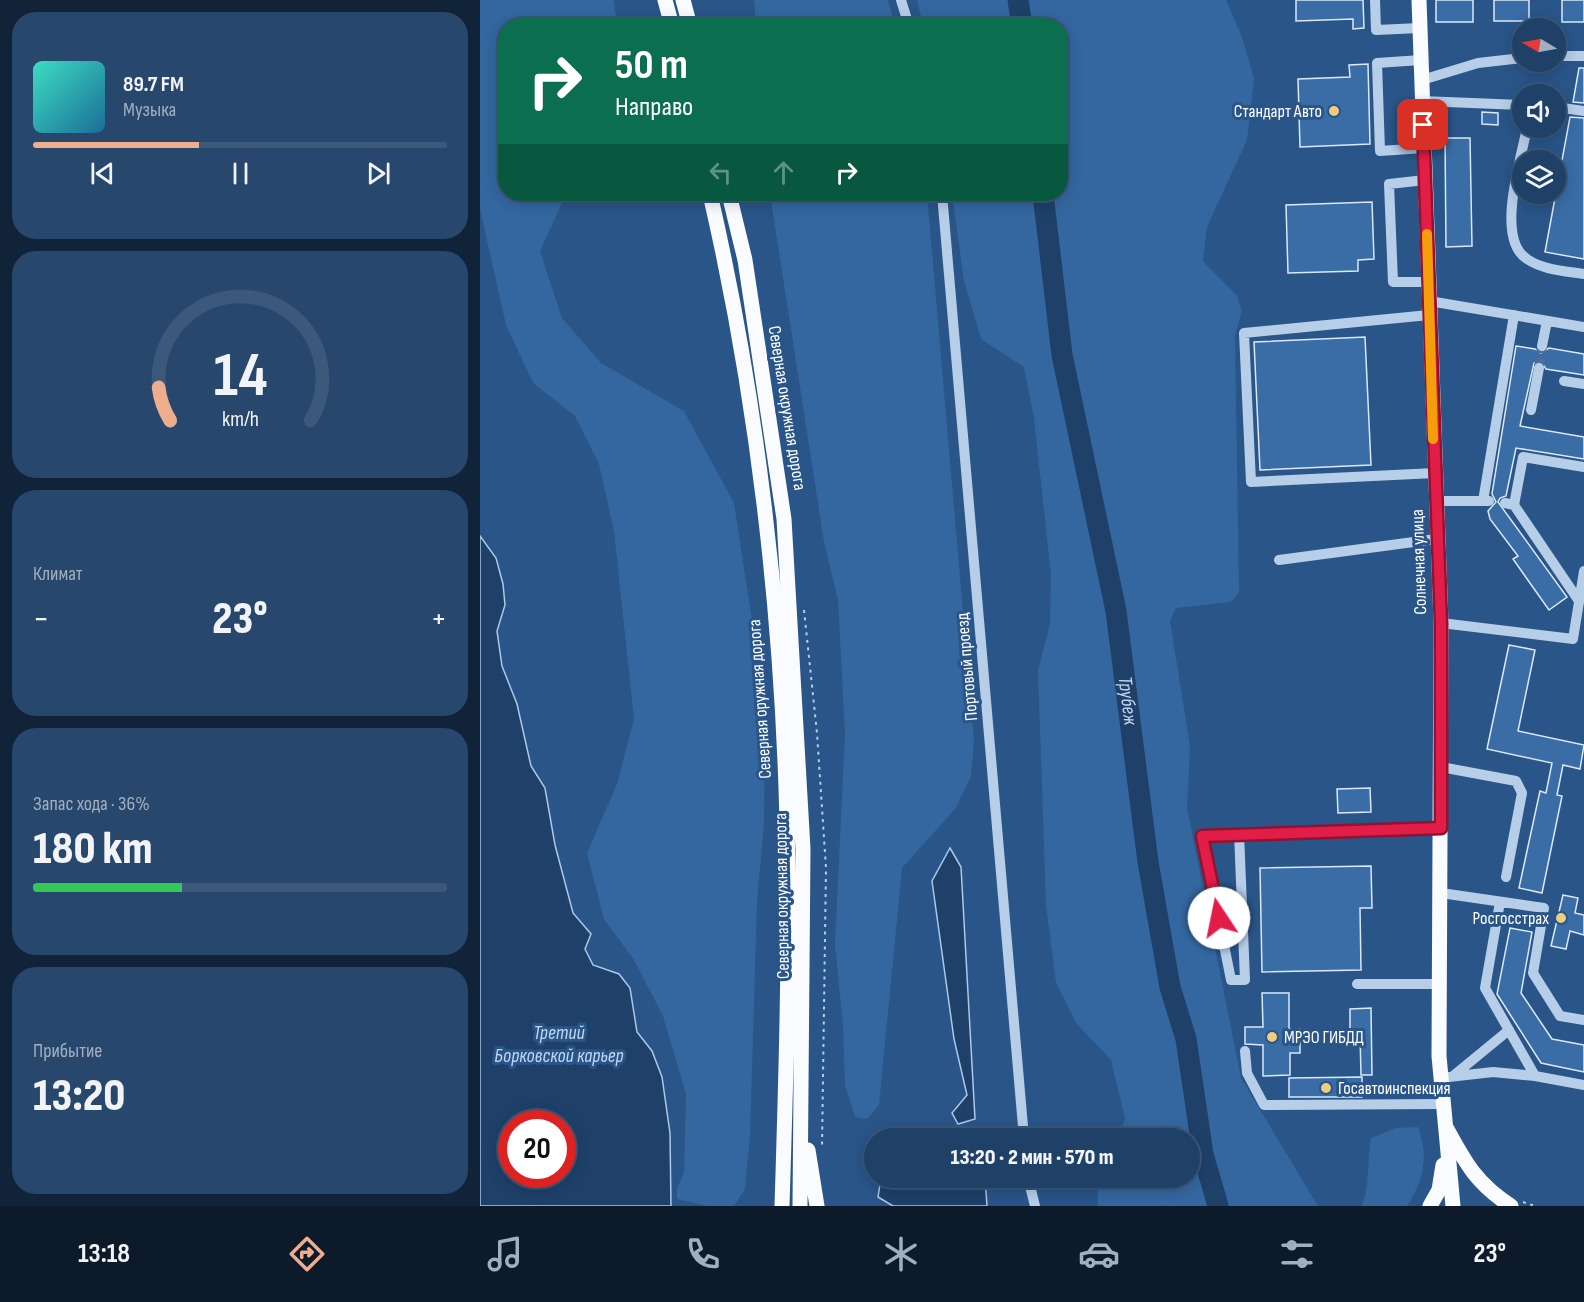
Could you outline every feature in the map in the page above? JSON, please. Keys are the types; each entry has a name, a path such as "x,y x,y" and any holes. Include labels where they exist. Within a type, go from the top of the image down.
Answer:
{"main road":[{"path":"665,0 670,18"},
{"path":"682,0 688,18"},
{"name":"Солнечная улица","path":"1419,0 1436,539 1441,623 1439,984 1446,1077 1444,1122 1453,1206"},
{"name":"Северная оружная дорога","path":"712,201 727,268 748,395 776,631 787,820 788,920 782,1206"},
{"name":"Северная окружная дорога","path":"731,201 745,260 784,519 803,849 803,1123 800,1206"},
{"name":"Солнечная улица","path":"1444,1122 1467,1167 1481,1185 1511,1206"},
{"path":"803,1123 817,1206"},
{"path":"1430,1206 1439,1191 1446,1148"}],"street":[{"path":"902,0 907,18"},
{"path":"1375,0 1376,30 1420,28"},
{"path":"1566,56 1584,56"},
{"path":"1422,80 1478,63 1512,59"},
{"path":"1421,60 1377,63 1377,85 1380,151 1424,148"},
{"path":"1422,101 1512,105"},
{"path":"1566,109 1584,111"},
{"path":"1525,138 1512,210 1512,239 1525,258 1541,266 1584,274"},
{"path":"1425,180 1389,184 1393,282 1428,282"},
{"name":"Портовый проезд","path":"943,201 1023,1128"},
{"path":"1435,473 1251,482 1244,333 1429,308 1514,315 1584,327"},
{"path":"1435,501 1486,501 1514,315"},
{"path":"1542,346 1547,321"},
{"path":"1531,410 1541,374"},
{"path":"1564,381 1584,384"},
{"path":"1579,601 1510,504 1522,457 1584,467"},
{"path":"1279,560 1436,539"},
{"path":"1441,623 1573,639 1584,571"},
{"path":"1441,767 1516,781 1522,793 1506,877"},
{"path":"1239,833 1245,980 1231,980 1202,836 1239,833 1441,828"},
{"path":"1441,893 1544,908 1533,973 1560,1016 1584,1020"},
{"path":"1500,902 1485,988 1535,1076"},
{"path":"1357,984 1439,984"},
{"path":"1446,1077 1509,1030"},
{"path":"1245,1051 1247,1073 1264,1105 1443,1104"},
{"path":"1446,1077 1493,1072 1535,1076 1584,1085"},
{"path":"1030,1188 1035,1206"}],"shaded area":[{"path":"480,0 614,0 616,18 498,18 498,201 563,201 540,251 562,318 601,363 684,411 734,503 765,705 764,824 757,901 750,1136 745,1189 734,1206 707,1206 677,1199 677,1188 684,1173 686,1094 663,1016 634,960 604,919 587,853 617,784 634,719 614,531 599,464 575,416 533,383 506,325 480,209"},
{"path":"754,0 888,0 893,18 755,18"},
{"path":"917,0 1226,0 1242,37 1254,79 1247,140 1207,227 1203,261 1237,296 1242,311 1235,335 1239,593 1231,602 1176,608 1170,621 1190,746 1187,808 1241,1078 1318,1206 1098,1206 1100,1188 1200,1188 1200,1128 1122,1128 1125,1118 1111,1060 1076,1023 1056,983 1046,905 1038,670 1050,624 1051,574 1034,419 1024,367 981,339 964,281 953,201 1068,201 1068,18 921,18"},
{"path":"771,201 928,201 974,740 971,776 956,808 902,868 879,1105 867,1119 855,1117 845,1085 843,1025 835,945 845,732 838,600 824,542"},
{"path":"1418,1127 1423,1148 1423,1168 1417,1187 1407,1206 1362,1206 1365,1198 1371,1138 1396,1128"}],"water":[{"name":"Третий Борковской карьер","path":"480,536 496,558 503,584 505,605 497,631 502,666 517,704 531,766 545,788 555,845 573,913 591,934 585,949 593,965 619,974 630,988 637,1032 652,1051 662,1077 670,1133 671,1206 480,1206"},
{"path":"950,848 961,867 975,1119 958,1124 952,1113 967,1095 954,1039 932,881"},
{"path":"879,1188 986,1188 987,1206 893,1206 878,1197"}],"building":[{"path":"1296,0 1363,0 1364,28 1353,29 1353,19 1296,21"},
{"path":"1436,0 1473,0 1473,22 1436,22"},
{"path":"1494,0 1529,0 1529,18 1494,21"},
{"path":"1562,0 1584,0 1584,22 1566,22 1566,18 1562,18"},
{"name":"Стандарт Авто","path":"1368,64 1370,144 1300,147 1298,79 1350,77 1349,65"},
{"path":"1579,68 1584,68 1584,103 1573,102"},
{"path":"1482,112 1498,113 1498,125 1482,124"},
{"path":"1570,117 1584,118 1584,259 1545,252 1554,204 1566,204 1566,150 1564,150"},
{"path":"1445,138 1470,138 1472,246 1446,247"},
{"path":"1372,202 1374,259 1358,260 1358,271 1288,273 1286,205"},
{"path":"1365,337 1371,465 1260,470 1254,342"},
{"path":"1516,346 1535,349 1541,353 1549,348 1584,354 1584,375 1546,369 1541,361 1534,363 1520,426 1584,437 1584,459 1516,448 1506,496 1500,498 1498,502 1567,597 1549,610 1513,559 1518,556 1490,519 1488,511 1496,502 1492,494"},
{"path":"1509,645 1535,650 1518,731 1584,745 1580,769 1563,765 1557,795 1562,796 1542,893 1519,888 1540,791 1546,793 1552,763 1487,749"},
{"path":"1370,788 1371,812 1338,813 1337,789"},
{"path":"1371,866 1372,908 1360,908 1361,970 1262,972 1260,868"},
{"path":"1563,895 1578,898 1575,913 1584,915 1584,935 1570,931 1566,949 1551,946"},
{"path":"1510,928 1532,932 1521,993 1552,1039 1584,1045 1584,1072 1541,1063 1497,994"},
{"name":"МРЭО ГИБДД","path":"1262,993 1289,993 1289,1029 1300,1029 1300,1053 1290,1053 1290,1075 1263,1076 1263,1045 1245,1044 1245,1027 1263,1027"},
{"path":"1371,1008 1372,1075 1361,1075 1360,1035 1350,1035 1350,1009"},
{"name":"Госавтоинспекция","path":"1362,1077 1362,1097 1289,1097 1289,1078"}],"waterway":[{"name":"Трубеж","path":"1018,0 1021,18"},
{"name":"Трубеж","path":"1044,201 1062,355 1116,611 1148,862 1170,987 1186,1039 1203,1154 1218,1206"}],"tunnel":[{"path":"1539,368 1542,346"}],"slow traffic":[{"path":"1427,234 1433,439"}],"place":[{"name":"Стандарт Авто","path":"1334,111"},
{"name":"Росгосстрах","path":"1561,918"},
{"name":"МРЭО ГИБДД","path":"1272,1037"},
{"name":"Госавтоинспекция","path":"1326,1088"}],"route":[{"path":"1219,918 1202,836 1441,828 1441,623 1436,539 1423,125"}]}
